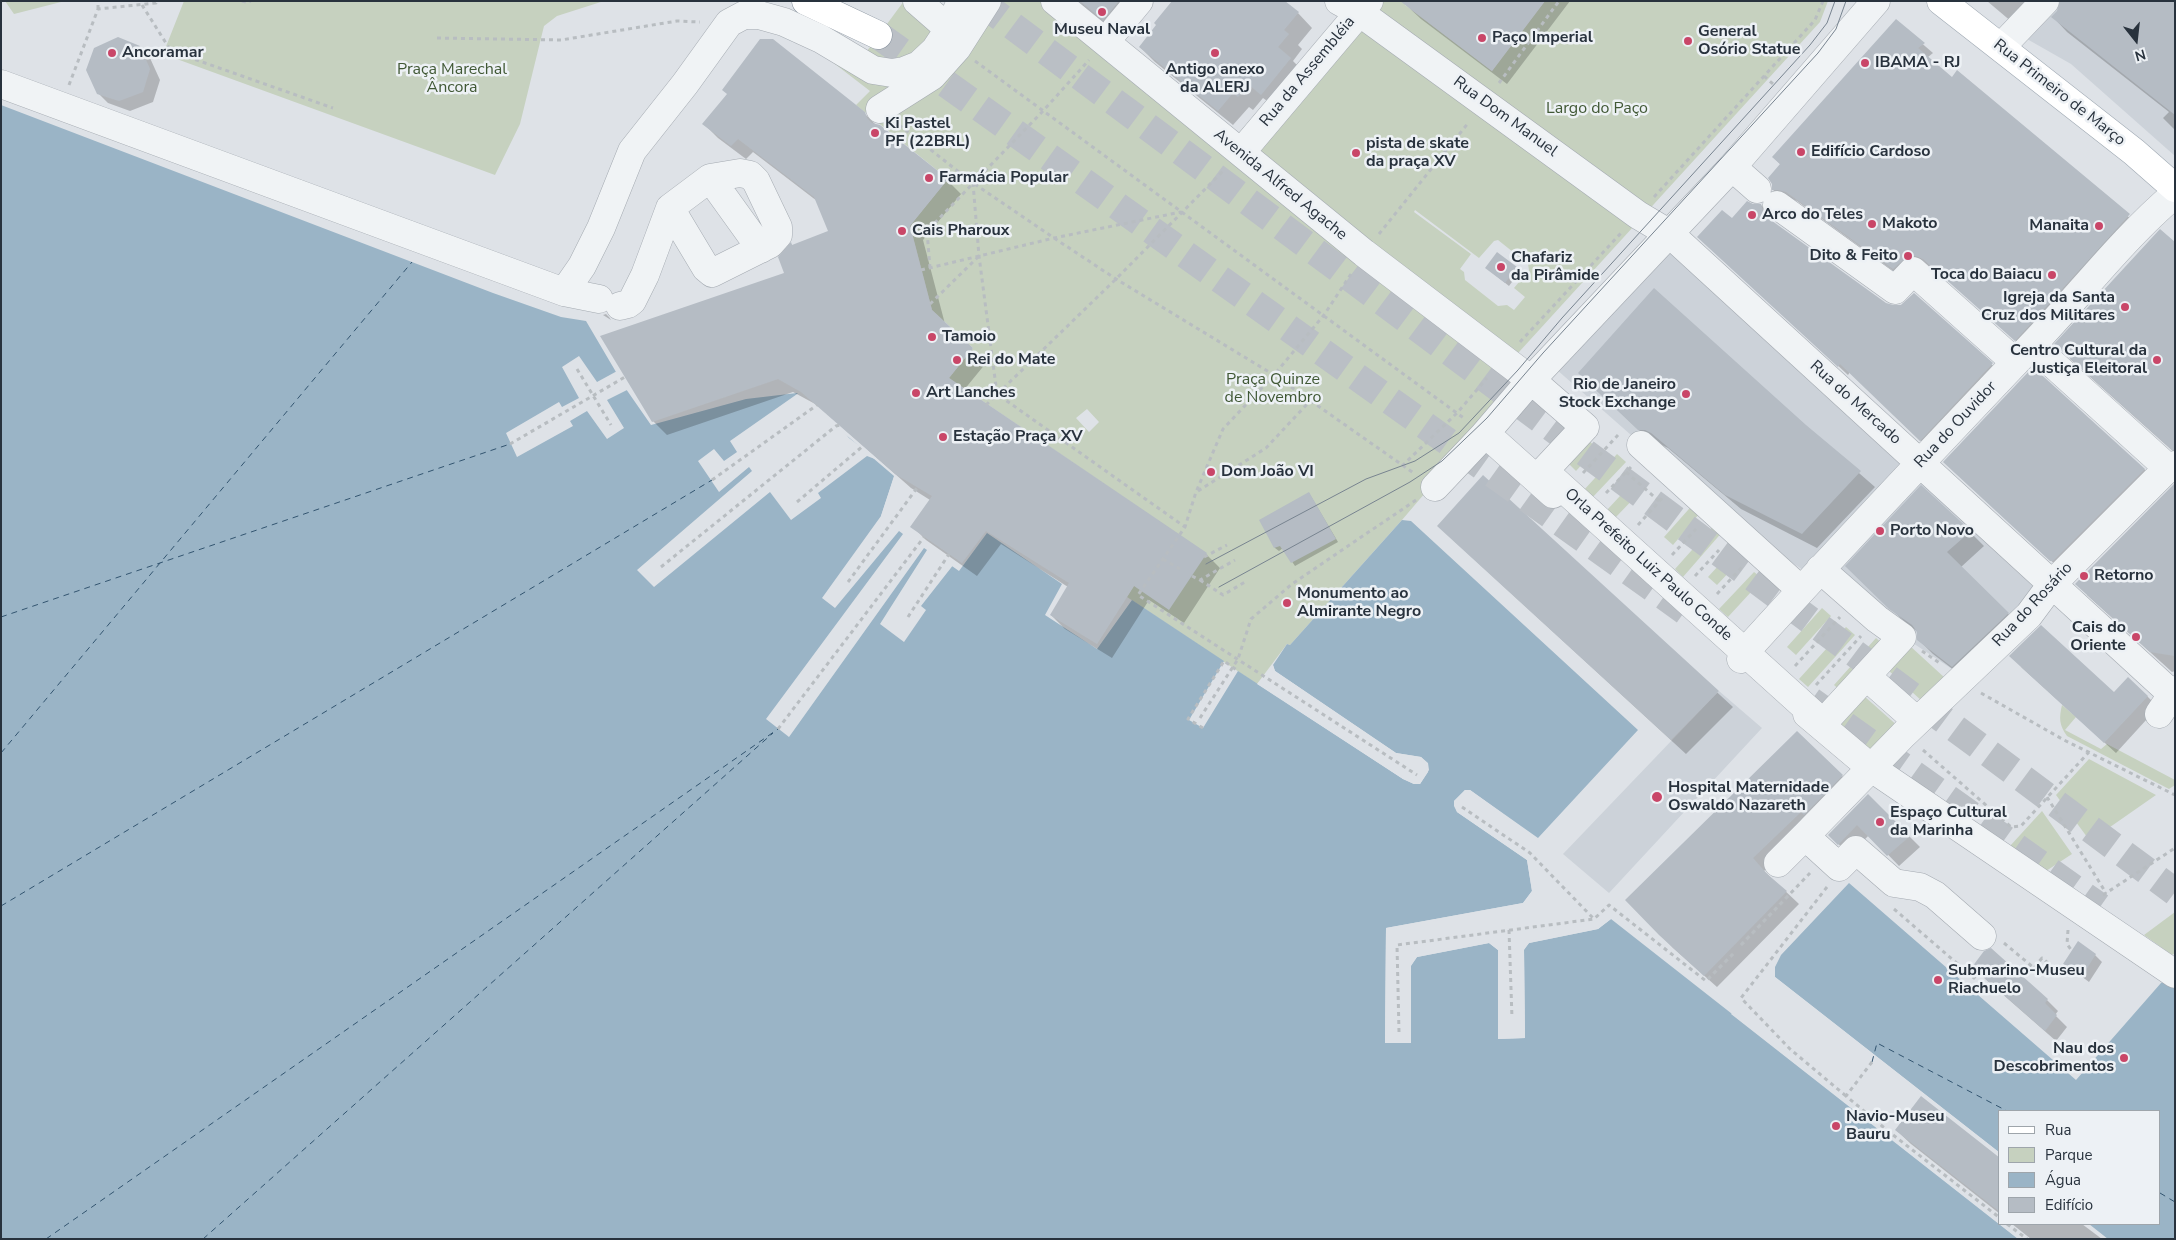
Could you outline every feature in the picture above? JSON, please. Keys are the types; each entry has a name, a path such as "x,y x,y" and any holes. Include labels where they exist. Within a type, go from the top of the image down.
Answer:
{"main road":[{"path":"806,1 878,35"},
{"name":"Rua Primeiro de Março","path":"1941,1 2134,152 2175,188"}],"street":[{"path":"917,1 953,38"},
{"path":"564,292 582,266 601,228 632,151 685,84 729,23 744,15 759,15 784,22 821,39 873,70 892,73 919,65 935,50 953,38 961,1"},
{"path":"880,109 932,76 953,38 987,1"},
{"name":"Avenida Alfred Agache","path":"1055,1 1110,36 1245,147 1364,253 1506,361"},
{"path":"1110,36 1139,1"},
{"path":"1435,488 1486,434 1531,380 1732,167 1876,1"},
{"path":"2001,47 2045,1"},
{"name":"Rua Dom Manuel","path":"1356,5 1484,102 1638,214 1670,234"},
{"name":"Rua da Assembléia","path":"1245,147 1356,5"},
{"path":"1,84 564,292 609,302 628,304 632,301 645,276 670,208 710,178 740,173 750,175 756,181 778,227 778,235 770,244 712,273 706,268 670,208"},
{"path":"1732,167 1767,197 1895,290 1913,271 2024,353 2171,467"},
{"path":"710,178 761,249"},
{"name":"Rua do Ouvidor","path":"1743,656 1820,569 2024,353 2149,215 2175,194"},
{"name":"Rua do Mercado","path":"1670,234 2052,584 2168,700"},
{"name":"Orla Prefeito Luiz Paulo Conde","path":"1506,361 1585,427 1544,472 1700,612 1743,656 1778,683 1823,723 1902,636"},
{"path":"1486,434 1870,767 2175,974"},
{"path":"1628,451 1736,531 1801,590"},
{"name":"Rua do Rosário","path":"1778,863 1870,767 2029,615 2052,584 2171,467"},
{"path":"1820,569 1877,619 1902,636"},
{"path":"1866,676 1911,727"},
{"path":"1805,836 1828,870 1839,867 1856,850 1894,883 1920,887 1935,895 1991,942"}],"path":[{"path":"61,106 98,9 98,1"},
{"path":"98,9 142,5 156,3 157,1"},
{"path":"242,1 249,3 250,1"},
{"path":"1417,775 1138,595 1185,527 1196,492 1223,429 1274,375 1324,315 1364,253 1484,102 1559,1"},
{"path":"1402,466 1457,413 1506,361 1815,20 1823,1"},
{"path":"142,5 171,51 332,108"},
{"path":"437,38 561,40 677,22 729,23"},
{"path":"930,268 927,231 1043,111 1110,36"},
{"path":"953,38 1043,111 1486,434"},
{"path":"880,109 973,183 1116,279 1274,375 1435,488 1269,602 1251,619 1238,659 1200,718"},
{"path":"986,405 1116,279 1245,147"},
{"path":"973,183 978,256 997,394 1185,527"},
{"path":"921,270 1054,238 1181,211"},
{"path":"930,304 978,256"},
{"path":"577,370 611,426"},
{"path":"510,444 625,377"},
{"path":"1196,492 1266,448 1311,400"},
{"path":"712,480 816,405"},
{"path":"662,567 836,426 840,425"},
{"path":"1566,492 1623,429 1632,465 1588,512"},
{"path":"1610,444 1628,451"},
{"path":"797,502 863,446"},
{"path":"1626,472 1660,501"},
{"path":"848,582 917,488"},
{"path":"1623,542 1667,493"},
{"path":"1656,572 1696,529"},
{"path":"1679,594 1736,531"},
{"path":"778,729 924,537"},
{"path":"1204,558 1227,545"},
{"path":"1700,612 1757,550"},
{"path":"908,617 949,554"},
{"path":"1163,559 1180,569"},
{"path":"1200,580 1235,560"},
{"path":"1192,576 1223,595 1245,582"},
{"path":"1778,683 1856,600"},
{"path":"1800,702 1877,619"},
{"path":"1902,636 1986,696 2089,752 2175,795"},
{"path":"1203,728 1188,720 1224,661 1238,671"},
{"path":"1911,727 2011,827 2021,826 2089,752"},
{"path":"2047,797 2106,893"},
{"path":"1462,808 1530,853 1594,919"},
{"path":"2081,910 2175,848"},
{"path":"1741,945 1828,870"},
{"path":"1828,870 1740,998 1790,1049 1888,1131 1998,1216"},
{"path":"1399,1032 1396,945 1594,919 1609,905 1706,981 1733,954"},
{"path":"1893,909 1974,978 1978,972"},
{"path":"1509,930 1512,1018"},
{"path":"1991,942 2004,943 2034,968 2042,958 2061,974 2068,967"},
{"path":"1846,1096 1872,1062"},
{"path":"2008,1225 2026,1239"}],"shaded area":[{"path":"2052,1 2175,1 2175,156 2071,64 2027,39"},
{"path":"1668,246 1923,478 2051,603 1970,681 1788,560 1773,560 1556,369"},
{"name":"Hospital Maternidade Oswaldo Nazareth","path":"1719,691 1762,728 1609,893 1563,854"}],"green space":[{"path":"5,1 65,1 14,14"},
{"name":"Praça Marechal Âncora","path":"184,1 604,1 557,16 544,26 520,124 495,175 163,54"},
{"path":"904,1 937,29 930,43 895,64 864,55"},
{"name":"Praça Quinze de Novembro","path":"970,1 1071,1 1237,135 1353,1 1408,1 1405,5 1492,71 1545,1 1828,1 1820,22 1509,363 1518,384 1402,520 1290,645 1287,644 1257,684 1127,597 1170,529 949,378 973,348 932,310 910,225 948,179 856,105 870,91 822,54 883,80","holes":["1415,210 1479,258 1494,241 1498,240 1528,264 1529,270 1514,288 1525,297 1514,310 1507,305 1498,306 1465,280 1464,272 1460,269 1471,254 1414,212","1087,409 1099,422 1089,432 1076,418"]},
{"path":"1589,441 1597,448 1576,471 1568,463"},
{"path":"1617,454 1626,462 1591,499 1583,491"},
{"path":"1632,483 1641,491 1615,518 1607,510"},
{"path":"1696,501 1704,508 1673,545 1664,537"},
{"path":"1716,523 1724,530 1683,577 1675,569"},
{"path":"1739,543 1748,552 1717,585 1708,577"},
{"path":"1754,572 1763,579 1728,617 1719,609"},
{"path":"1822,608 1831,616 1796,655 1787,647"},
{"path":"1846,627 1855,635 1808,687 1799,679"},
{"path":"1876,638 1885,646 1843,693 1834,685"},
{"path":"1910,646 1945,678 1923,702 1888,670"},
{"path":"1864,696 1900,728 1875,754 1836,727"},
{"path":"2062,705 2076,717 2065,730 2101,749 2107,744 2175,780 2175,785 2169,789 2067,736 2060,721"},
{"path":"2089,759 2156,795 2090,841 2056,795"},
{"path":"2042,811 2072,854 2046,871 2010,846"},
{"path":"2175,912 2175,953 2172,955 2144,935"}],"water":[{"path":"1,105 493,293 561,317 586,321 626,389 651,425 746,399 797,393 894,476 881,516 959,571 987,533 1062,584 1045,615 1097,649 1132,600 1224,661 1189,720 1203,728 1238,671 1403,779 1414,784 1420,784 1429,770 1428,763 1421,757 1396,753 1275,671 1273,665 1287,644 1290,645 1402,520 1411,521 1638,730 1538,838 1470,790 1465,790 1454,801 1457,812 1527,860 1532,891 1523,903 1386,928 1385,1043 1411,1043 1411,965 1417,957 1489,943 1498,950 1498,1039 1525,1038 1524,949 1529,943 1598,929 1611,919 1998,1223 1998,1225 2001,1225 2019,1239 1,1239"},
{"path":"1849,883 2076,1080 2161,983 2165,981 2175,986 2175,1239 2108,1239 2090,1225 2161,1225 2161,1110 1998,1110 1998,1151 1775,977 1775,967 1781,955"}],"pier":[{"path":"579,356 597,382 619,370 629,389 607,400 624,428 607,439 587,411 570,421 573,426 517,457 506,433 559,402 562,407 579,398 562,367"},
{"path":"800,392 838,424 849,438 880,461 867,456 818,493 821,498 791,520 770,492 654,587 637,570 752,471 749,467 719,492 698,461 714,449 724,461 737,452 730,441"},
{"path":"895,474 896,477 884,515 925,546 954,564 921,606 926,610 904,642 880,624 927,550 924,548 789,737 766,719 903,534 899,531 835,608 822,598 881,516"},
{"path":"1273,665 1275,671 1396,753 1421,757 1428,764 1428,772 1420,784 1414,784 1403,779 1257,684 1259,682 1404,777 1418,782 1427,770 1426,765 1419,759 1394,755 1273,673 1271,667"},
{"path":"1465,790 1470,790 1539,840 1536,840 1469,793 1466,792 1457,802 1459,811 1529,858 1534,892 1524,905 1388,930 1387,1040 1409,1041 1409,965 1416,954 1491,941 1500,950 1500,1036 1522,1036 1522,949 1527,941 1597,927 1609,917 1611,919 1598,929 1529,943 1524,950 1525,1038 1498,1039 1498,950 1489,943 1417,957 1411,966 1411,1043 1385,1043 1386,928 1523,903 1532,891 1527,860 1457,812 1454,801"},
{"path":"1775,977 1998,1151 1998,1154 1774,979"},
{"path":"1733,1012 1998,1219 1998,1223 1731,1014"},
{"path":"2000,1225 2005,1225 2021,1239 2018,1239"}],"building":[{"name":"Museu Naval","path":"1080,1 1119,1 1103,20"},
{"name":"Antigo anexo da ALERJ","path":"1172,1 1285,1 1299,12 1284,30 1289,34 1278,47 1291,58 1261,95 1248,84 1238,97 1233,93 1218,111 1139,47 1156,25 1154,23"},
{"name":"Paço Imperial","path":"1400,1 1545,1 1492,71"},
{"path":"2060,1 2175,1 2175,115 2051,17 2057,11"},
{"path":"1896,19 1925,43 1918,48 1952,77 1957,70 2130,214 2015,341 1923,259 1916,256 1908,256 1893,269 1786,192 1772,190 1772,184 1768,178 1780,164 1772,157"},
{"path":"118,37 140,46 150,69 143,92 119,101 97,94 86,70 94,48"},
{"name":"Estação Praça XV","path":"760,39 773,39 865,112 867,118 872,123 880,125 948,179 910,226 932,310 973,348 949,378 1207,553 1169,610 1134,586 1097,644 1050,615 1069,583 986,531 962,563 910,527 932,496 895,474 801,392 778,379 652,422 600,336 784,273 778,257 791,242 792,245 828,231 814,197 738,139 731,146 702,124 727,94 722,90"},
{"path":"1747,201 1753,204 1761,204 1763,212 1768,218 1886,303 1901,305 1914,293 1993,363 1920,441 1840,364 1838,367 1697,237 1722,210 1732,218"},
{"name":"Igreja da Santa Cruz dos Militares","path":"2160,229 2175,242 2175,450 2172,450 2054,344"},
{"name":"Chafariz da Pirâmide","path":"1497,252 1517,267 1505,283 1485,268"},
{"name":"Rio de Janeiro Stock Exchange","path":"1654,288 1806,425 1861,471 1802,534 1725,495 1651,433 1645,430 1638,430 1578,373"},
{"path":"2033,367 2145,469 2053,561 2050,561 1943,462"},
{"path":"1483,475 1719,691 1671,740 1437,526"},
{"path":"2175,483 2175,656 2150,652 2075,584"},
{"path":"1921,485 1971,531 1947,552 2009,613 1952,667 1917,640 1917,632 1912,625 1889,609 1845,566"},
{"path":"1309,492 1336,539 1291,563 1280,546 1274,548 1259,520"},
{"path":"2041,625 2114,692 2128,677 2148,696 2104,743 2009,656"},
{"path":"1797,731 1843,775 1804,815 1801,812 1753,858 1767,874 1787,891 1704,976 1659,935 1625,900"},
{"name":"Espaço Cultural da Marinha","path":"1868,794 1910,836 1887,856 1857,825 1838,845 1828,835"},
{"path":"2078,941 2096,954 2082,976 2063,964"},
{"path":"1991,948 2048,999 2045,1003 2057,1015 2045,1031 1972,967 1984,951"},
{"path":"1921,1096 1998,1156 1998,1210 1895,1130"}],"ferry route":[{"path":"1,753 412,262"},
{"path":"1,617 510,444"},
{"path":"1,906 712,480"},
{"path":"46,1239 778,729"},
{"path":"203,1239 773,733"},
{"path":"1872,1062 1877,1043 2005,1110"},
{"path":"2161,1194 2175,1202"}],"tunnel":[{"path":"979,1 2175,892"},
{"path":"878,35 1685,611"},
{"path":"1811,701 2100,907"}],"tram line":[{"path":"1206,564 1366,479 1415,461 1459,433 1810,45 1827,23 1835,1"},
{"path":"1219,587 1410,482 1442,461 1487,418 1543,353 1818,53 1836,29 1846,1"}],"place":[{"name":"Museu Naval","path":"1102,12"},
{"name":"Paço Imperial","path":"1482,38"},
{"name":"General Osório Statue","path":"1688,41"},
{"name":"Ancoramar","path":"112,53"},
{"name":"Antigo anexo da ALERJ","path":"1215,53"},
{"name":"IBAMA - RJ","path":"1865,63"},
{"name":"Ki Pastel PF (22BRL)","path":"875,133"},
{"name":"Edifício Cardoso","path":"1801,152"},
{"name":"pista de skate da praça XV","path":"1356,153"},
{"name":"Farmácia Popular","path":"929,178"},
{"name":"Arco do Teles","path":"1752,215"},
{"name":"Makoto","path":"1872,224"},
{"name":"Manaita","path":"2099,226"},
{"name":"Cais Pharoux","path":"902,231"},
{"name":"Dito & Feito","path":"1908,256"},
{"name":"Chafariz da Pirâmide","path":"1501,267"},
{"name":"Toca do Baiacu","path":"2052,275"},
{"name":"Igreja da Santa Cruz dos Militares","path":"2125,307"},
{"name":"Tamoio","path":"932,337"},
{"name":"Rei do Mate","path":"957,360"},
{"name":"Centro Cultural da Justiça Eleitoral","path":"2157,360"},
{"name":"Art Lanches","path":"916,393"},
{"name":"Rio de Janeiro Stock Exchange","path":"1686,394"},
{"name":"Estação Praça XV","path":"943,437"},
{"name":"Dom João VI","path":"1211,472"},
{"name":"Porto Novo","path":"1880,531"},
{"name":"Retorno","path":"2084,576"},
{"name":"Monumento ao Almirante Negro","path":"1287,603"},
{"name":"Cais do Oriente","path":"2136,637"},
{"name":"Hospital Maternidade Oswaldo Nazareth","path":"1657,797"},
{"name":"Espaço Cultural da Marinha","path":"1880,822"},
{"name":"Submarino-Museu Riachuelo","path":"1938,980"},
{"name":"Nau dos Descobrimentos","path":"2124,1058"},
{"name":"Navio-Museu Bauru","path":"1836,1126"}],"park label":[{"name":"Largo do Paço","path":"1597,109"}]}
